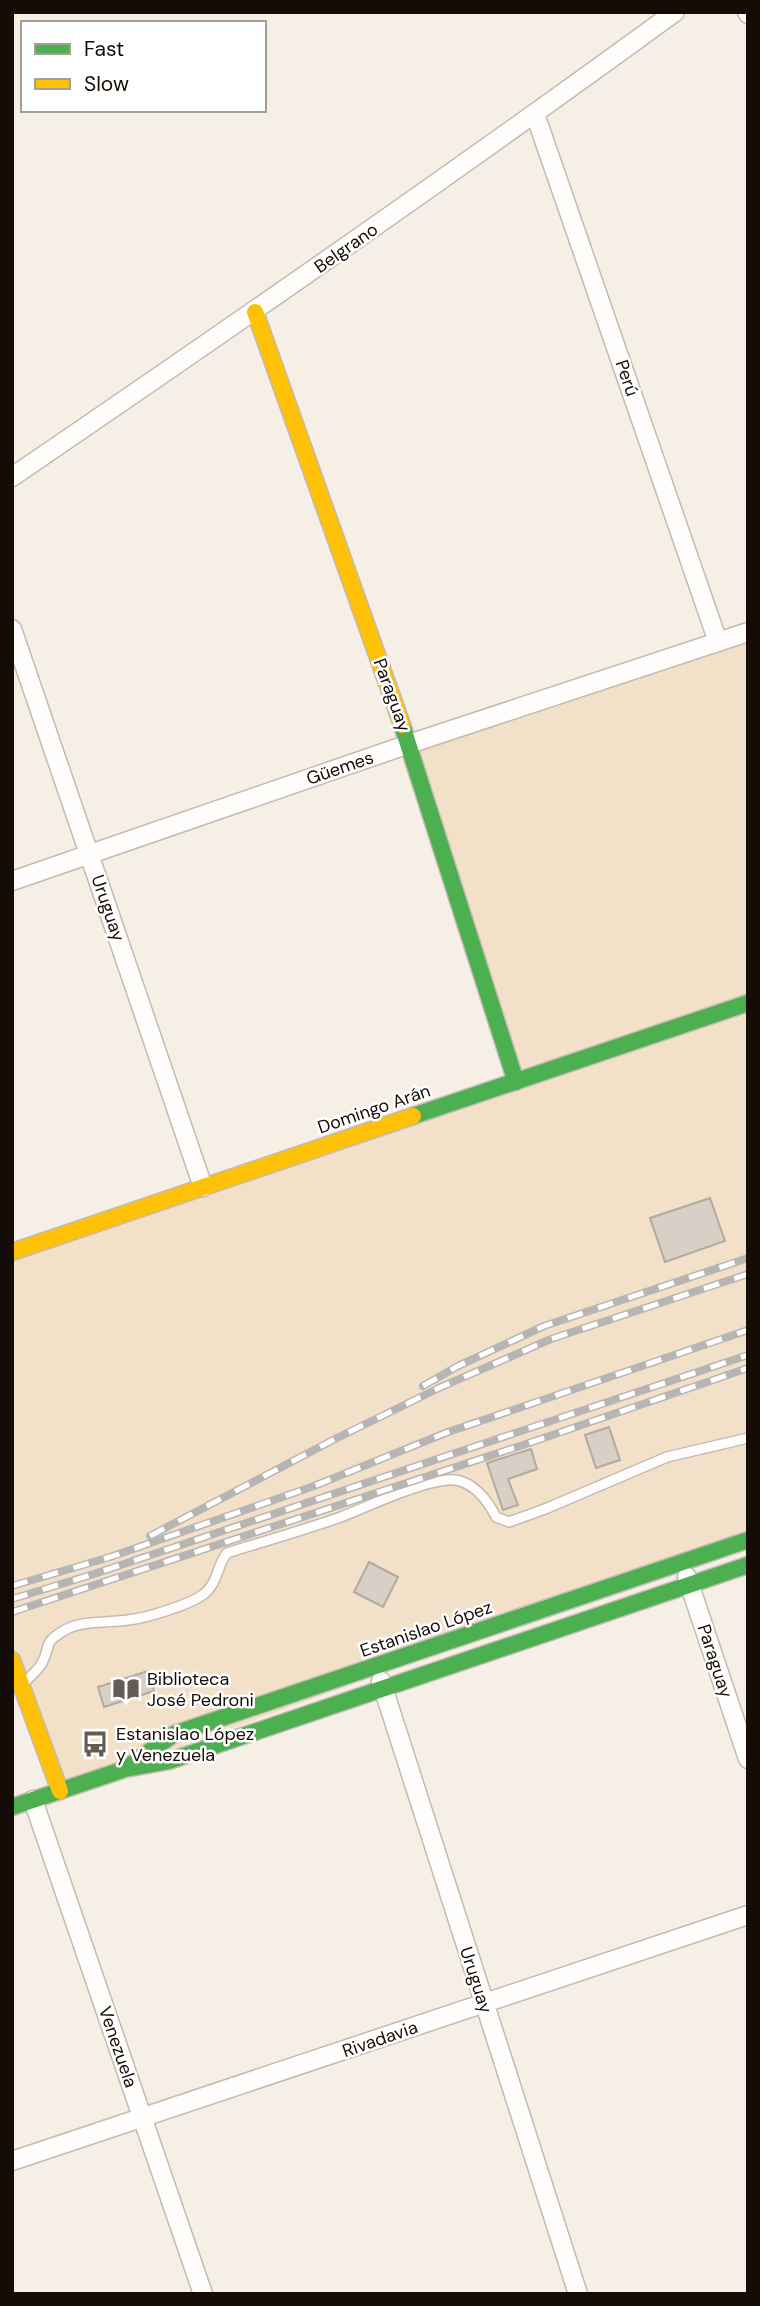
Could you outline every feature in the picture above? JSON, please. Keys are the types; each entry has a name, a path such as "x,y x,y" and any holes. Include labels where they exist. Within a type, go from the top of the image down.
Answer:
{"street":[{"name":"Belgrano","path":"12,477 255,312 675,12"},
{"name":"Perú","path":"535,114 718,642"},
{"name":"Paraguay","path":"255,312 409,744 516,1082"},
{"name":"Uruguay","path":"12,629 203,1187"},
{"name":"Güemes","path":"12,881 409,744 748,632"},
{"name":"Domingo Arán","path":"12,1252 748,1003"},
{"name":"Estanislao López","path":"125,1769 174,1734 748,1540"},
{"name":"Paraguay","path":"682,1563 748,1759"},
{"name":"Estanislao López","path":"12,1807 125,1769 169,1761 748,1566"},
{"path":"12,1660 60,1791"},
{"name":"Uruguay","path":"376,1666 578,2294"},
{"name":"Venezuela","path":"33,1800 203,2294"},
{"name":"Rivadavia","path":"12,2161 748,1915"}],"lane":[{"path":"22,1686 42,1664 47,1643 67,1629 97,1622 131,1620 168,1611 204,1594 217,1578 227,1553 449,1480 468,1484 488,1500 496,1517 509,1522 667,1457 748,1438"}],"shaded area":[{"path":"748,632 748,1540 60,1791 12,1660 12,1252 516,1082 409,744"}],"building":[{"path":"710,1198 725,1241 665,1262 650,1218"},
{"path":"609,1427 620,1460 596,1468 585,1435"},
{"path":"531,1449 537,1469 508,1479 518,1505 503,1510 487,1463"},
{"path":"369,1562 398,1577 383,1607 354,1592"},
{"name":"Biblioteca José Pedroni","path":"148,1671 154,1691 104,1707 98,1687"}],"railway":[{"path":"423,1386 458,1366 544,1326 748,1258"},
{"path":"150,1536 441,1387 551,1339 748,1274"},
{"path":"12,1586 110,1557 314,1486 448,1432 748,1330"},
{"path":"12,1599 748,1355"},
{"path":"12,1612 526,1444 748,1368"}],"traffic: fast":[{"path":"402,725 516,1082"},
{"path":"413,1116 748,1003"},
{"path":"132,1764 174,1734 748,1540"},
{"path":"12,1807 125,1769 169,1761 748,1565"}],"traffic: slow":[{"path":"255,312 402,725"},
{"path":"12,1252 413,1116"},
{"path":"12,1660 60,1791"}],"place":[{"name":"Biblioteca José Pedroni","path":"126,1689"},
{"name":"Estanislao López y Venezuela","path":"95,1744"}]}
